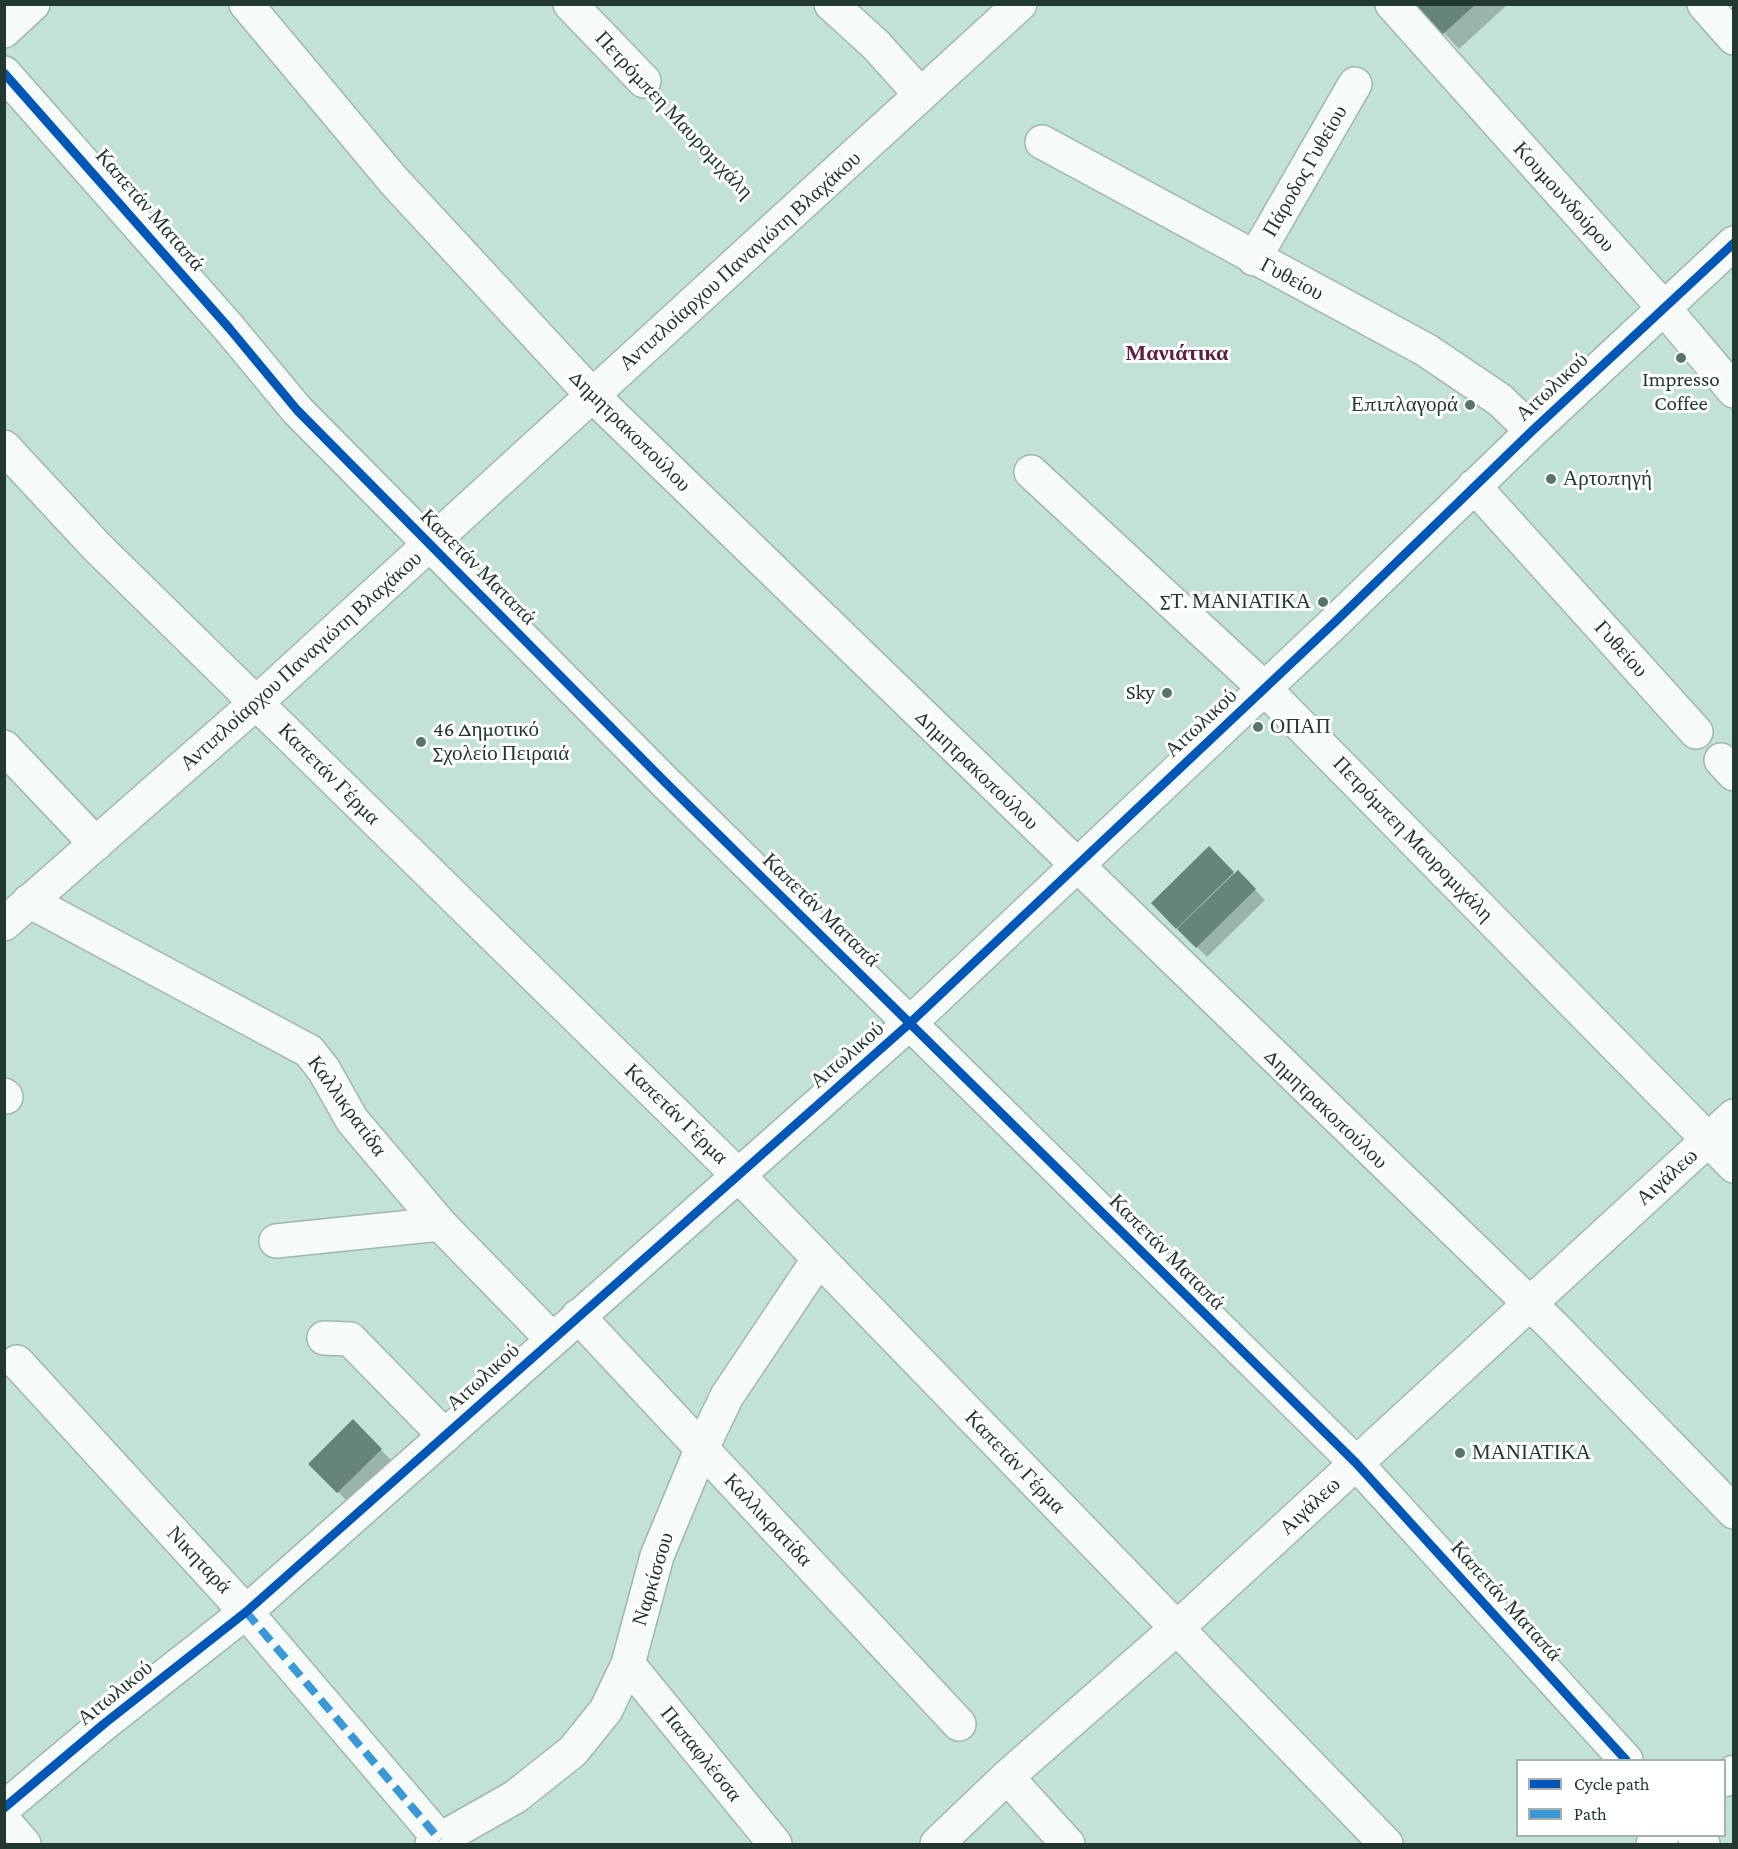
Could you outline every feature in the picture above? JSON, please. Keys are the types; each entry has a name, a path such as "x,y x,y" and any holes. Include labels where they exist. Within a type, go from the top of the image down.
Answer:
{"street":[{"path":"4,31 33,4"},
{"name":"Δημητρακοπούλου","path":"246,4 394,182 592,396 1528,1304 1734,1512"},
{"name":"Πετρόμπεη Μαυρομιχάλη","path":"570,4 644,81"},
{"path":"831,4 876,45 921,95"},
{"name":"Αντιπλοίαρχου Παναγιώτη Βλαχάκου","path":"4,924 257,702 1020,4"},
{"name":"Κουμουνδούρου","path":"1392,4 1734,391"},
{"path":"1704,4 1734,38"},
{"name":"Καπετάν Ματαπά","path":"4,73 230,328 297,410 431,543 655,773 1356,1463 1624,1759"},
{"name":"Πάροδος Γυθείου","path":"1254,259 1355,84"},
{"name":"Γυθείου","path":"1042,142 1254,259 1426,350 1468,376 1500,400 1532,431"},
{"name":"Αιτωλικού","path":"4,1808 105,1723 246,1612 910,1023 1532,431 1734,243"},
{"name":"Καπετάν Γέρμα","path":"4,447 97,548 738,1175 1386,1845"},
{"name":"Πετρόμπεη Μαυρομιχάλη","path":"1031,472 1264,688 1734,1166"},
{"name":"Γυθείου","path":"1474,486 1696,732"},
{"path":"4,747 96,844"},
{"name":"Καλλικρατίδα","path":"29,901 309,1051 324,1070 352,1120 440,1224 552,1339"},
{"name":"Αιγάλεω","path":"938,1845 1007,1777 1177,1628 1734,1116"},
{"path":"276,1241 440,1224"},
{"name":"Ναρκίσσου","path":"439,1843 515,1797 573,1751 606,1710 628,1664 657,1556 701,1450 727,1396 818,1260"},
{"name":"Καλλικρατίδα","path":"578,1316 959,1724"},
{"path":"324,1338 350,1339 445,1436"},
{"name":"Νικηταρά","path":"17,1362 246,1612 439,1843"},
{"name":"Παπαφλέσσα","path":"628,1664 775,1845"},
{"path":"1007,1777 1068,1845"},
{"path":"4,1821 24,1845"}],"building":[{"path":"1415,4 1476,4 1442,35"},
{"path":"1209,846 1234,872 1176,929 1151,903"},
{"path":"1238,870 1256,889 1196,948 1177,929"},
{"path":"353,1419 382,1449 337,1493 308,1464"}],"marked path":[{"path":"246,1612 440,1840"}],"cycle path":[{"path":"4,73 229,328 297,410 664,781 1356,1463 1625,1759"},
{"path":"4,1808 105,1723 246,1612 910,1023 1336,621 1532,431 1734,243"}],"place":[{"name":"Impresso Coffee","path":"1681,358"},
{"name":"Επιπλαγορά","path":"1470,405"},
{"name":"Αρτοπηγή","path":"1551,479"},
{"name":"ΣΤ. ΜΑΝΙΑΤΙΚΑ","path":"1323,602"},
{"name":"Sky","path":"1167,693"},
{"name":"ΟΠΑΠ","path":"1258,727"},
{"name":"46 Δημοτικό Σχολείο Πειραιά","path":"421,742"},
{"name":"ΜΑΝΙΑΤΙΚΑ","path":"1460,1453"}],"district":[{"name":"Μανιάτικα","path":"1177,353"}]}
